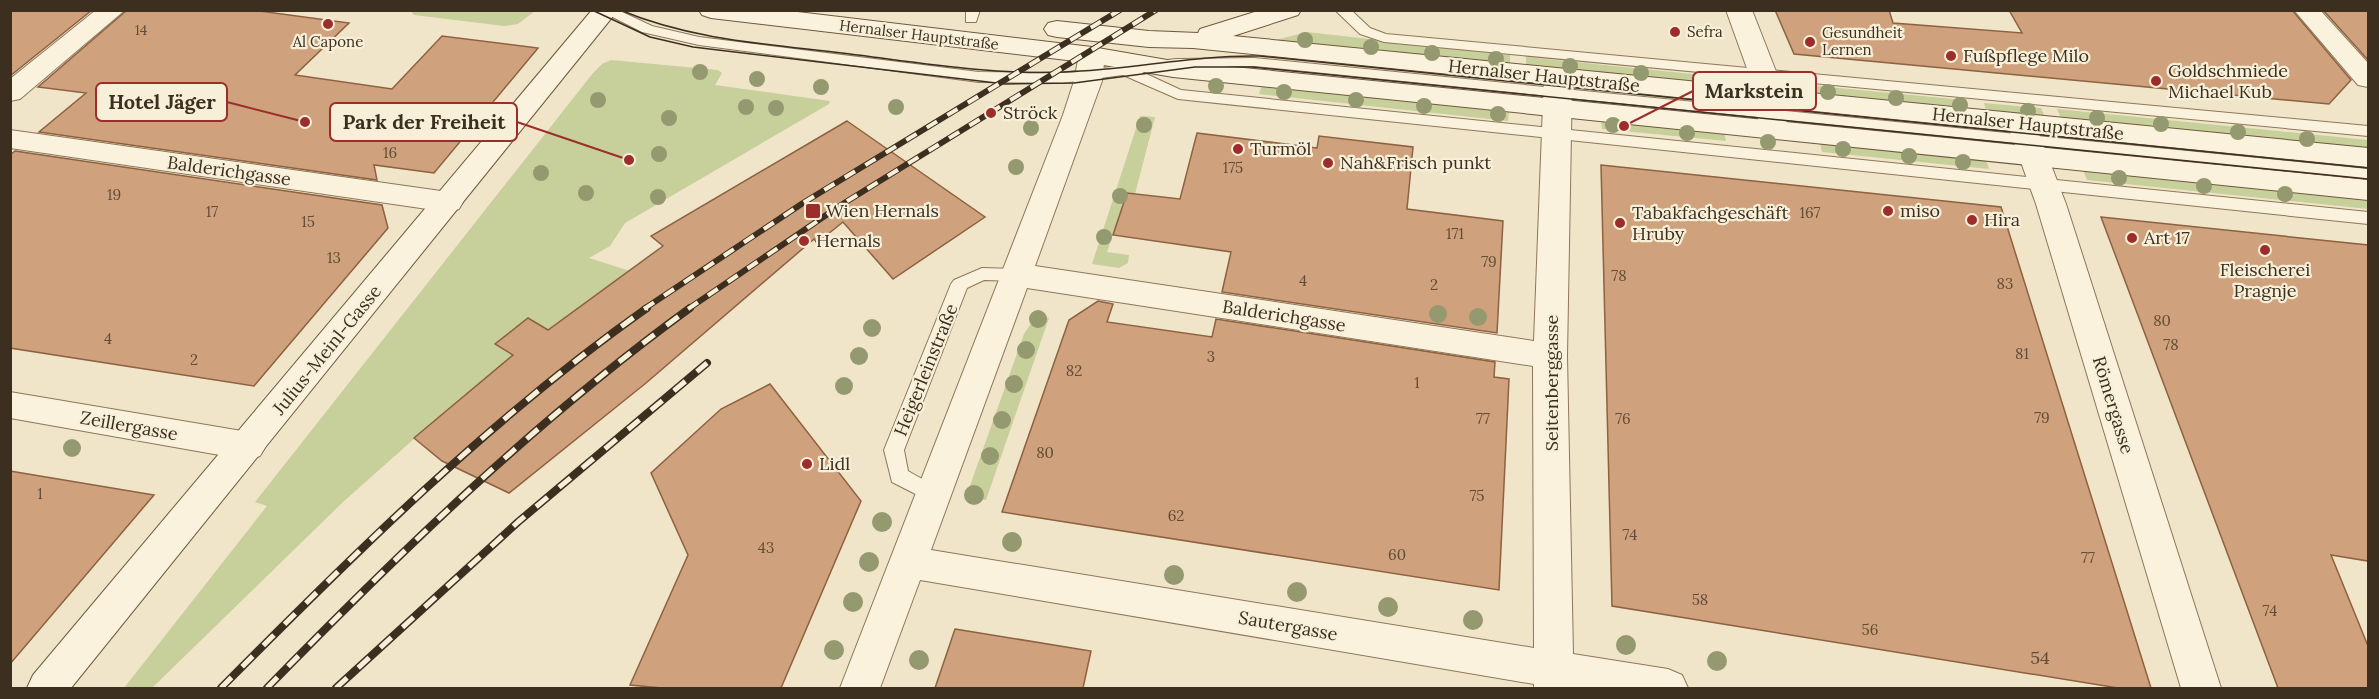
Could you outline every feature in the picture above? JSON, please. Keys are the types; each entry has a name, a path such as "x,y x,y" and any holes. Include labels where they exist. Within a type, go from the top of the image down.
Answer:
{"street":[{"path":"10,93 112,10"},
{"name":"Julius-Meinl-Gasse","path":"47,688 606,10"},
{"name":"Hernalser Hauptstraße","path":"711,10 1094,43"},
{"name":"Hernalser Hauptstraße","path":"897,10 972,15 1094,43 1152,66 1557,102 1769,104 2031,150 2368,190"},
{"path":"860,688 1077,115 1094,43 1193,39 1289,10"},
{"path":"1739,10 1769,104"},
{"path":"2306,10 2368,79"},
{"name":"Hernalser Hauptstraße","path":"1193,39 1557,102"},
{"name":"Seitenberggasse","path":"1554,680 1550,356 1557,102"},
{"name":"Balderichgasse","path":"10,139 448,202"},
{"name":"Hernalser Hauptstraße","path":"2031,150 2368,158"},
{"name":"Römergasse","path":"2031,150 2201,688"},
{"name":"Balderichgasse","path":"1018,275 1550,356"},
{"name":"Zeillergasse","path":"10,405 248,446"},
{"name":"Sautergasse","path":"908,562 1554,680 1668,688"}],"lane":[{"name":"Hernalser Hauptstraße","path":"606,10 647,29 669,35 839,59 1003,78 1062,78 1094,43 1125,70 1178,94 1557,102 2031,150 2368,174"},
{"name":"Hernalser Hauptstraße","path":"1342,10 1365,31 1384,39 1769,104 2368,131"},
{"name":"Hernalser Hauptstraße","path":"1125,70 1152,66"},
{"name":"Hernalser Hauptstraße","path":"2031,150 2368,218"},
{"name":"Heigerleinstraße","path":"933,495 899,476 894,450 960,285 982,274 1018,275"}],"green space":[{"path":"411,11 535,11 518,24 504,26 414,15"},
{"path":"1307,32 1510,55 1510,64 1272,41"},
{"path":"1526,57 1722,77 1724,86 1526,66"},
{"path":"611,60 718,70 722,73 715,85 830,101 829,104 625,223 610,246 589,258 630,271 415,438 343,502 152,688 124,688 267,506 255,502 593,73 602,64"},
{"path":"1262,84 1509,110 1508,121 1259,94"},
{"path":"1807,85 1964,100 1967,109 1809,94"},
{"path":"1984,103 2041,108 2045,117 1986,111"},
{"path":"2057,109 2368,140 2368,150 2062,120"},
{"path":"1140,116 1155,117 1135,194 1127,193 1107,252 1129,255 1128,263 1119,268 1092,264"},
{"path":"1601,120 1724,132 1726,141 1602,129"},
{"path":"1820,143 1986,159 1989,169 1822,152"},
{"path":"2082,168 2368,198 2368,209 2087,180"},
{"path":"1036,316 1049,318 986,500 966,497 1024,334"}],"building":[{"path":"10,10 92,10 10,76"},
{"path":"127,10 253,10 349,23 295,75 392,89 442,36 538,48 434,173 374,165 377,180 39,132 86,93 38,87"},
{"path":"1775,10 1889,10 1893,23 2022,33 2009,10 2292,10 2351,80 2329,104 1794,54"},
{"path":"2323,10 2368,10 2368,60"},
{"path":"847,121 985,217 893,279 843,222 817,243 814,239 646,383 509,493 442,461 414,438 513,355 495,344 528,318 548,330 663,246 651,236"},
{"path":"1197,133 1317,148 1319,136 1413,147 1407,209 1503,221 1497,333 1222,292 1231,252 1113,235 1127,193 1180,199"},
{"path":"15,151 382,205 388,228 254,386 10,348 10,155"},
{"path":"1601,165 2001,207 2151,688 2118,688 1612,606"},
{"path":"2101,217 2368,245 2368,561 2331,555 2368,646 2368,688 2278,688"},
{"path":"1098,301 1113,304 1107,322 1212,337 1216,319 1495,362 1494,377 1509,379 1499,590 1002,512 1069,320"},
{"path":"770,384 861,501 781,688 662,688 630,685 688,555 651,473 721,409"},
{"path":"10,471 154,495 10,664"},
{"path":"955,629 1091,651 1083,688 935,688"}],"tram line":[{"path":"592,10 650,37 693,47 1005,84 1074,83 1195,67 1252,67 2368,179"},
{"path":"620,10 674,28 730,39 981,70 1064,72 1234,56 1259,56 2368,168"}],"railway":[{"path":"644,309 803,203 1120,10"},
{"path":"688,309 841,205 1156,10"},
{"path":"221,688 374,537 479,441 589,350 647,308"},
{"path":"267,688 471,489 578,395 690,308"},
{"path":"336,688 518,522 707,363"}],"place":[{"name":"Al Capone","path":"328,24"},
{"name":"Sefra","path":"1675,32"},
{"name":"Gesundheit Lernen","path":"1810,42"},
{"name":"Fußpflege Milo","path":"1951,56"},
{"name":"Goldschmiede Michael Kub","path":"2156,81"},
{"name":"Ströck","path":"991,113"},
{"name":"Hotel Jäger","path":"305,122"},
{"name":"Markstein","path":"1624,126"},
{"name":"Turmöl","path":"1238,149"},
{"name":"Park der Freiheit","path":"629,160"},
{"name":"Nah&Frisch punkt","path":"1328,163"},
{"name":"Wien Hernals","path":"813,211"},
{"name":"miso","path":"1888,211"},
{"name":"Hira","path":"1972,220"},
{"name":"Tabakfachgeschäft Hruby","path":"1620,223"},
{"name":"Art 17","path":"2132,238"},
{"name":"Hernals","path":"804,241"},
{"name":"Fleischerei Pragnje","path":"2265,250"},
{"name":"Lidl","path":"807,464"}]}
